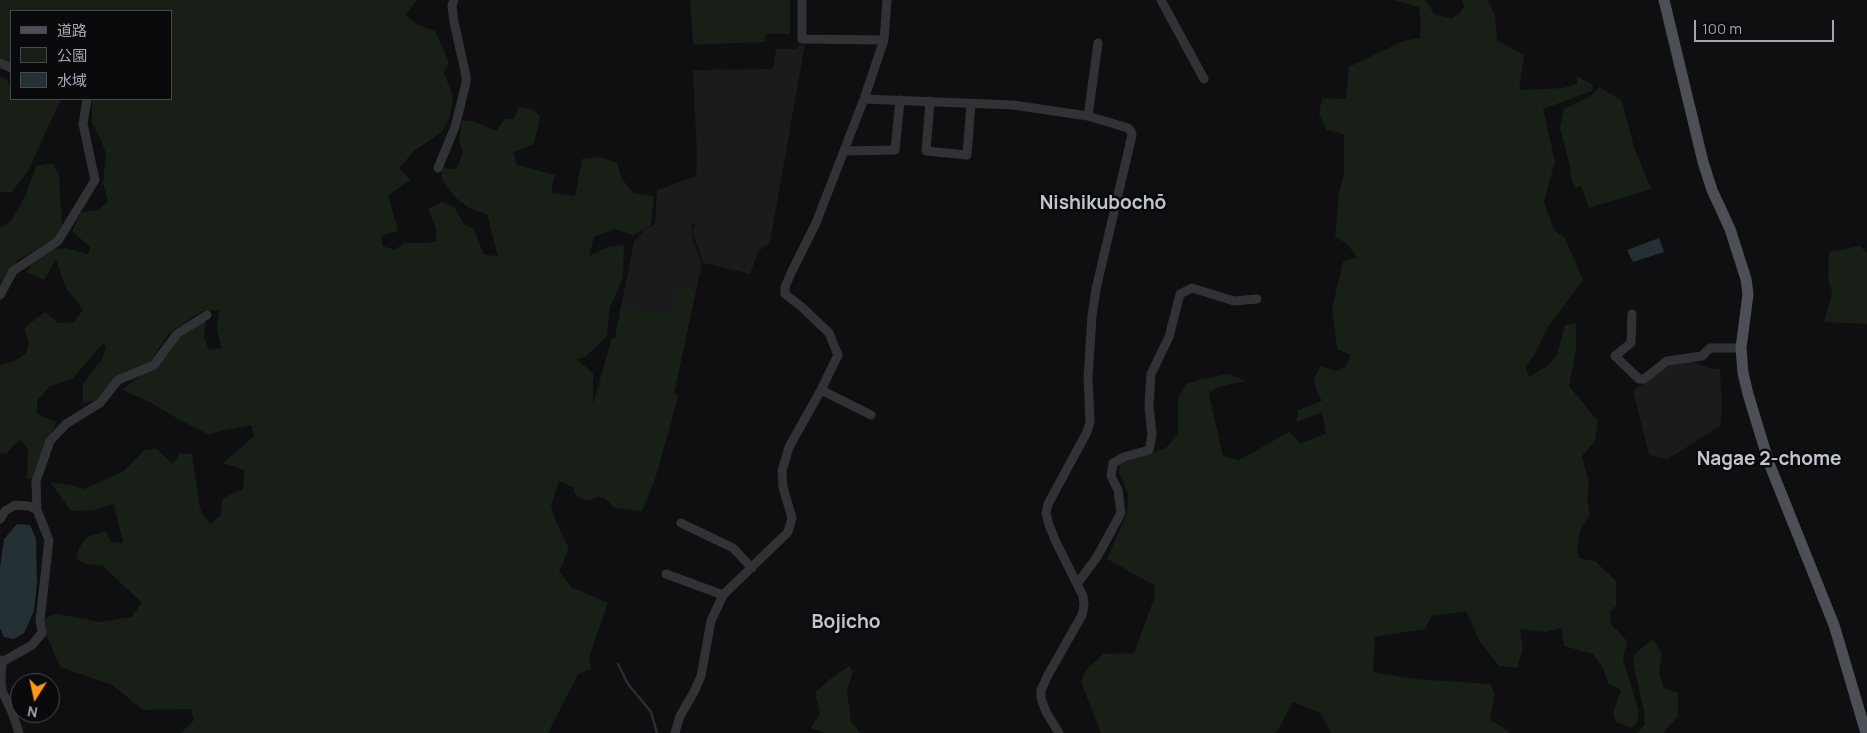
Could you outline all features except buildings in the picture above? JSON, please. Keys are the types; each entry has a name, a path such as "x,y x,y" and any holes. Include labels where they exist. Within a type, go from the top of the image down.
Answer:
{"main road":[{"path":"1664,0 1702,162 1712,190 1730,229 1746,279 1748,294 1741,348 1743,373 1748,394 1768,463 1834,625 1866,733"}],"street":[{"path":"438,168 455,126 466,83 454,22 452,5 454,0"},
{"path":"802,0 802,39 884,40"},
{"path":"678,731 701,676 711,621 723,595 788,532 792,518 783,487 782,471 789,447 838,355 829,333 785,294 785,287 816,223 864,99 884,40 887,0"},
{"path":"1160,0 1204,78"},
{"path":"1088,116 1098,43"},
{"path":"864,99 1013,105 1088,116 1128,128 1132,135 1096,289 1092,316 1088,377 1090,422 1087,432 1048,504 1046,513 1049,525 1083,596 1082,615 1041,690 1041,698 1046,712 1059,733"},
{"path":"0,295 13,271 58,241 95,180 83,124 87,100"},
{"path":"844,151 895,150 900,100"},
{"path":"930,101 926,151 967,155 971,103"},
{"path":"1077,584 1097,557 1121,513 1118,490 1111,476 1113,463 1124,457 1149,450 1152,435 1149,406 1151,374 1169,337 1180,294 1192,288 1234,301 1257,299"},
{"path":"1632,314 1631,343 1615,356 1639,379 1644,379 1667,361 1702,356 1710,348 1741,348"},
{"path":"19,733 2,691 0,680 1,661 32,645 42,633 40,620 49,540 37,510 36,481 50,441 66,424 100,403 118,380 154,365 177,334 207,315"},
{"path":"821,390 871,415"},
{"path":"0,519 5,511 16,505 29,506 37,510"},
{"path":"681,523 733,548 752,568"},
{"path":"666,574 723,595"}],"shaded area":[{"path":"805,44 770,242 758,252 750,274 703,263 693,234 695,224 692,224 693,241 702,263 674,393 678,397 656,476 642,511 615,508 605,498 581,499 574,492 595,397 612,338 615,338 634,242 645,229 655,224 657,190 696,176 697,156 693,70 772,69 776,49 797,49 799,45"},
{"path":"1689,360 1711,369 1720,369 1722,407 1720,426 1668,459 1649,455 1633,390 1671,363"}],"green space":[{"path":"0,0 417,0 405,15 418,25 435,31 449,62 444,73 453,96 450,117 442,132 414,151 399,168 411,180 388,195 398,231 382,236 382,246 395,250 404,243 436,241 436,229 428,209 442,202 454,207 464,224 474,229 484,255 498,256 487,214 469,208 456,198 442,179 442,168 456,169 463,153 459,140 462,120 476,122 496,131 505,119 514,119 519,107 534,110 540,117 534,144 513,153 517,165 555,175 551,193 575,196 582,159 602,157 617,163 622,179 633,193 654,196 651,225 634,235 614,229 594,237 589,256 605,248 624,245 623,278 610,307 607,336 585,357 576,359 593,373 593,405 612,338 615,338 621,306 672,316 677,287 696,291 674,393 678,397 656,476 642,511 615,508 605,498 581,499 574,492 575,488 559,481 551,506 556,522 569,549 559,571 571,587 608,603 589,657 591,669 578,674 548,733 181,733 194,720 191,709 143,710 112,685 60,667 47,636 45,618 57,614 101,622 131,617 142,603 103,566 85,564 76,559 79,548 87,537 106,531 111,542 123,543 114,504 95,510 71,511 50,482 84,489 124,471 144,450 157,449 173,464 180,453 192,454 200,509 210,524 220,516 223,498 243,489 244,470 223,463 254,436 251,425 208,434 150,402 122,390 141,375 177,340 206,320 204,338 209,350 221,348 217,329 219,310 202,311 169,333 150,362 116,377 99,400 83,403 83,384 102,359 106,346 103,343 72,379 50,386 37,401 37,414 56,422 34,479 27,479 28,450 20,439 7,453 0,454 0,365 15,361 26,353 29,342 24,328 45,312 58,323 74,322 83,310 65,286 56,259 44,280 26,272 35,261 51,250 65,248 88,254 90,247 72,231 81,212 98,210 108,201 103,183 106,154 92,123 92,100 172,100 172,10 10,10 10,65 0,60"},
{"path":"690,0 790,0 790,34 766,34 765,42 693,45"},
{"path":"1394,0 1425,0 1435,15 1452,18 1460,13 1464,6 1462,0 1488,0 1495,16 1497,40 1524,55 1519,90 1563,88 1577,84 1577,76 1593,85 1592,91 1543,109 1555,161 1544,202 1554,230 1565,238 1583,280 1548,327 1536,352 1526,367 1529,377 1547,366 1557,355 1565,325 1576,323 1576,350 1569,386 1598,421 1595,441 1582,456 1589,483 1587,498 1590,514 1580,530 1577,550 1579,558 1595,561 1616,581 1616,606 1610,611 1611,624 1627,641 1623,659 1639,712 1637,723 1632,728 1616,722 1613,713 1621,690 1608,683 1602,666 1593,654 1564,646 1561,628 1545,632 1520,629 1523,649 1517,668 1499,666 1480,642 1466,611 1432,616 1425,629 1375,637 1373,672 1415,679 1490,684 1495,694 1490,720 1509,731 1508,733 1331,733 1320,713 1293,702 1275,733 1101,733 1081,682 1086,670 1103,654 1134,653 1155,596 1154,585 1107,559 1127,513 1128,494 1119,473 1121,460 1150,454 1167,447 1178,433 1178,398 1186,384 1228,374 1246,381 1217,387 1209,394 1223,456 1239,460 1289,432 1300,443 1326,434 1322,412 1297,422 1298,410 1322,401 1316,390 1314,378 1321,366 1335,371 1346,367 1351,355 1337,349 1332,308 1343,262 1357,257 1346,243 1335,237 1339,193 1344,174 1344,134 1327,130 1319,114 1322,98 1346,99 1349,67 1403,41 1420,38 1419,7"},
{"path":"0,76 8,80 10,100 61,100 28,171 12,192 0,192"},
{"path":"1600,87 1622,101 1634,147 1651,189 1589,208 1581,186 1575,188 1560,128 1564,109 1589,97"},
{"path":"53,163 59,175 62,225 57,237 18,260 0,282 0,228 11,221 26,194 36,166"},
{"path":"1860,246 1867,253 1867,324 1824,322 1832,293 1828,277 1829,252"},
{"path":"1653,639 1662,654 1659,673 1664,688 1678,693 1678,716 1663,733 1637,733 1645,725 1633,661 1636,653"},
{"path":"849,666 853,671 847,691 851,722 861,733 826,733 811,728 820,713 815,693"}],"water":[{"path":"1659,238 1664,252 1633,262 1627,250"},
{"path":"17,524 30,525 36,539 37,583 34,611 24,633 14,639 4,637 0,628 0,568 4,539"}],"waterway":[{"path":"618,664 628,684 651,712 657,733"}],"district":[{"name":"Nishikubochō","path":"1103,204"},
{"name":"Nagae 2-chome","path":"1769,460"},
{"name":"Bojicho","path":"846,623"}]}
